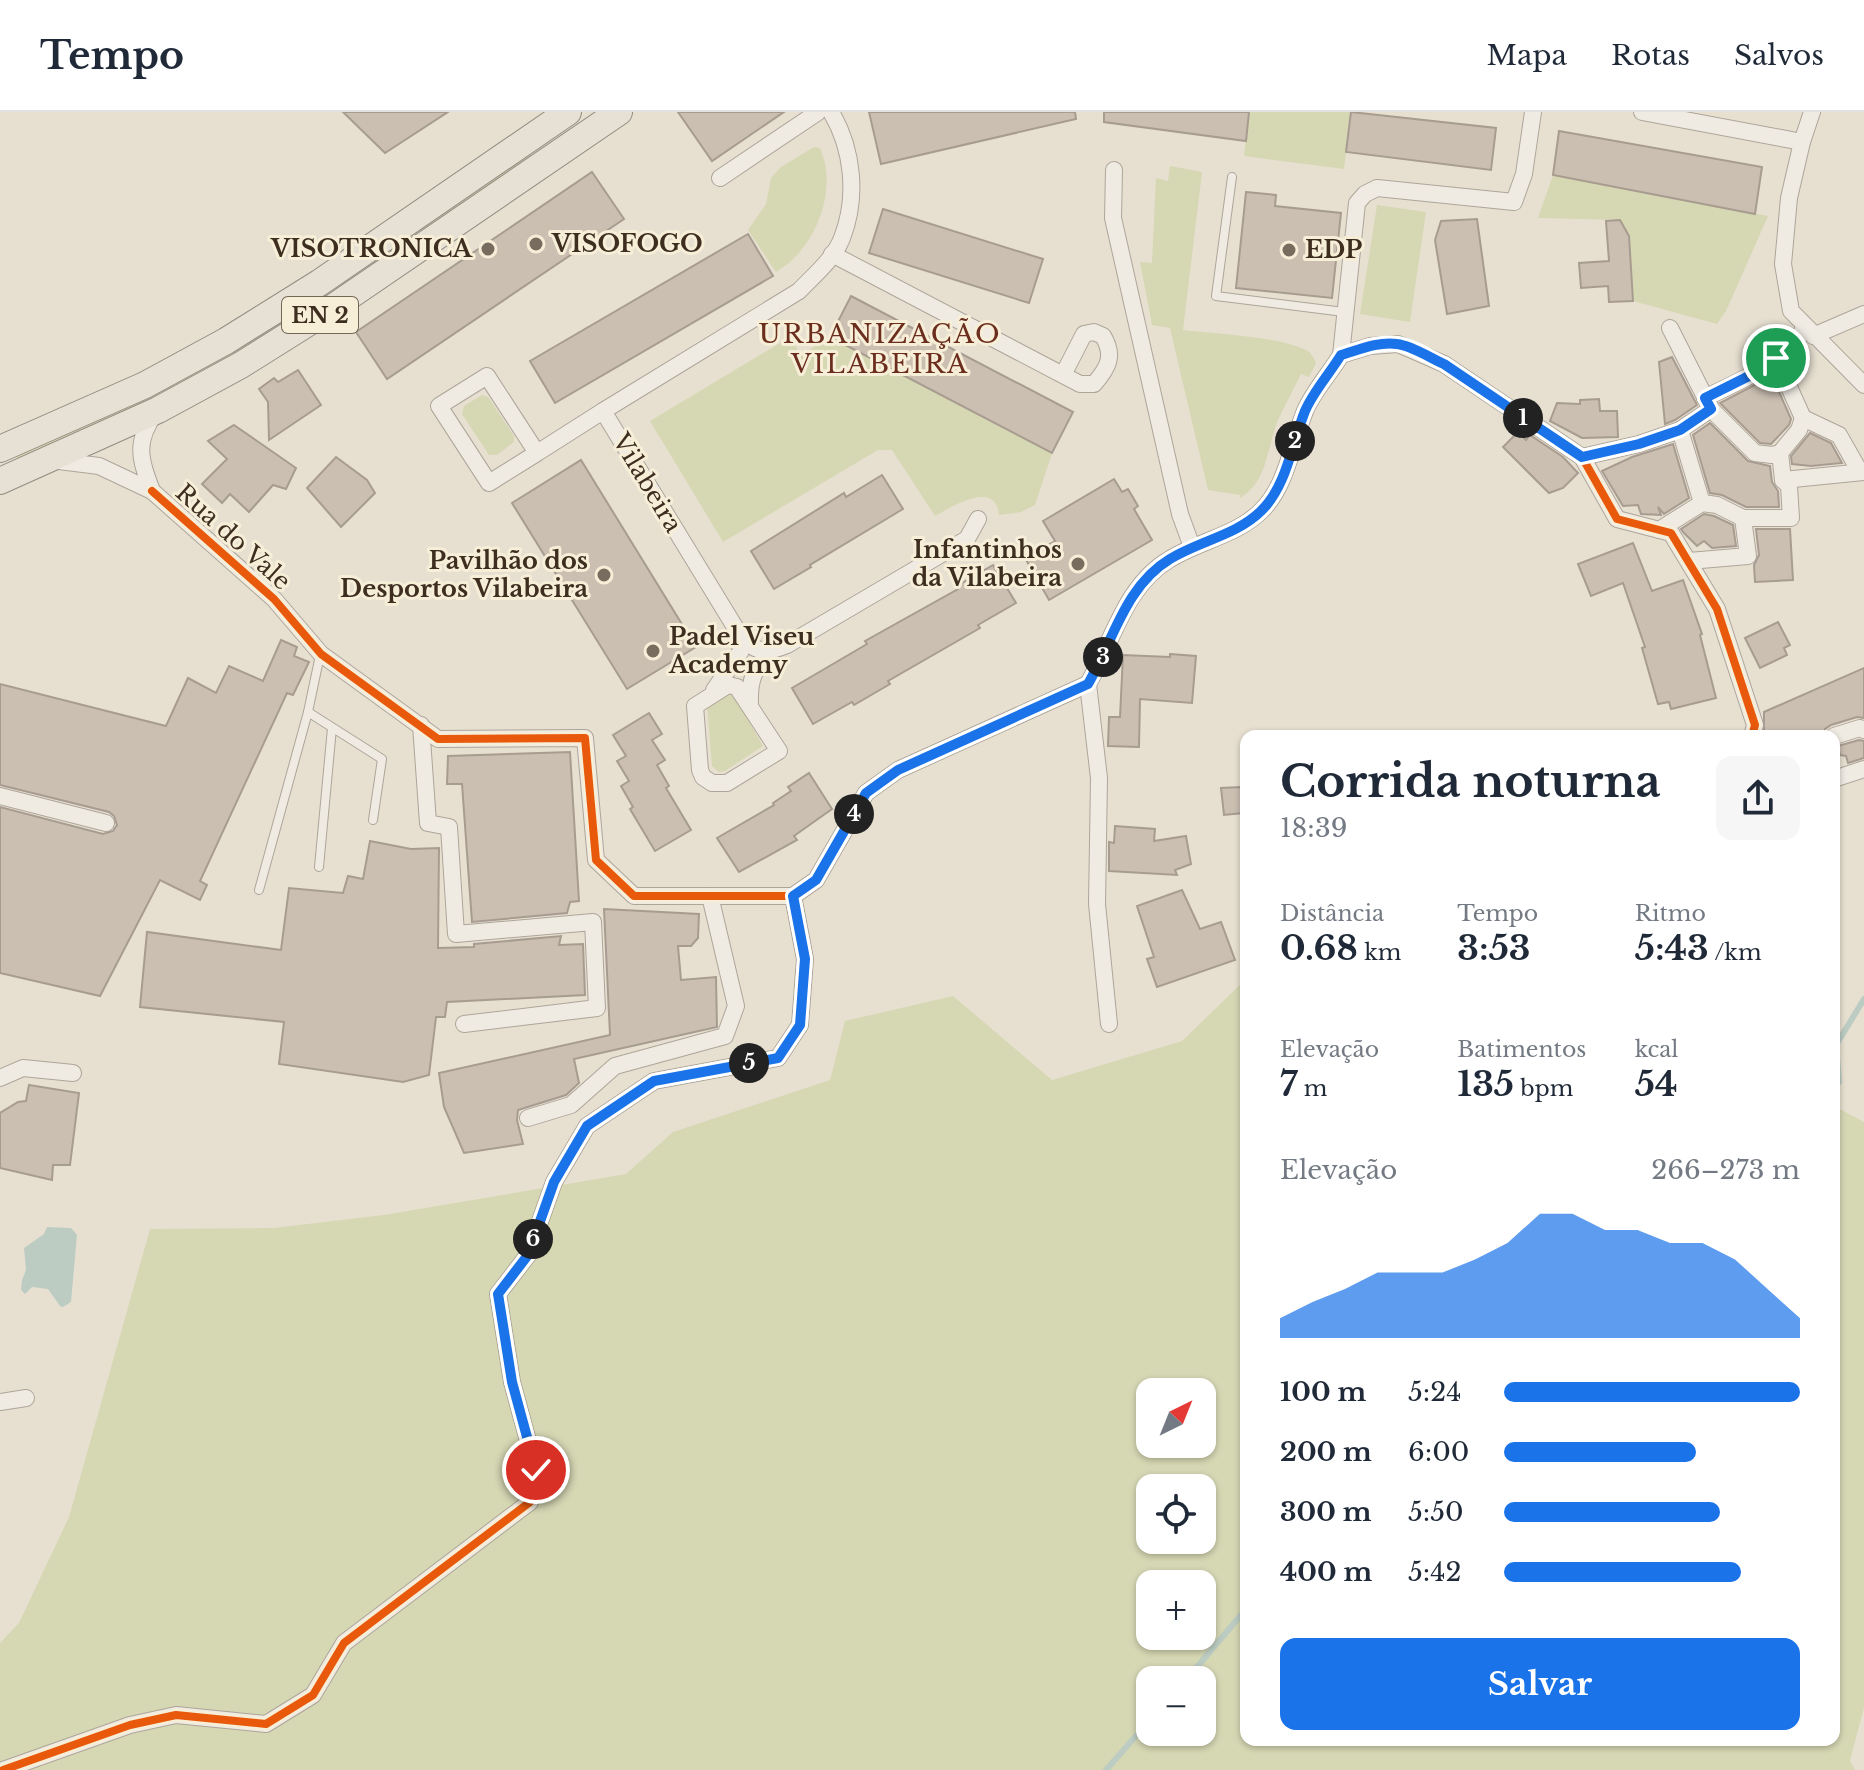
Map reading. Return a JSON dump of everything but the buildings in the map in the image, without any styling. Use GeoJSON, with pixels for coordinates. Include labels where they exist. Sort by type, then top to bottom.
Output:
{"type":"FeatureCollection","features":[{"type":"Feature","properties":{"kind":"main road","name":"EN 2"},"geometry":{"type":"LineString","coordinates":[[0,481],[158,410],[241,365],[335,306],[619,112]]}},
{"type":"Feature","properties":{"kind":"main road","name":"EN 2"},"geometry":{"type":"LineString","coordinates":[[0,449],[145,385],[226,341],[319,283],[561,115]]}},
{"type":"Feature","properties":{"kind":"street"},"geometry":{"type":"LineString","coordinates":[[720,178],[818,112]]}},
{"type":"Feature","properties":{"kind":"street","name":"Vilabeira"},"geometry":{"type":"LineString","coordinates":[[770,653],[757,651],[738,632],[603,411],[799,291],[832,254],[842,239],[851,198],[850,159],[841,128],[831,112]]}},
{"type":"Feature","properties":{"kind":"street"},"geometry":{"type":"LineString","coordinates":[[3,1770],[130,1725],[176,1715],[266,1724],[313,1695],[344,1643],[530,1502],[536,1470],[512,1382],[498,1294],[528,1255],[554,1182],[587,1126],[654,1081],[778,1058],[800,1025],[805,959],[793,896],[816,880],[866,793],[898,770],[1088,684],[1128,602],[1144,579],[1167,560],[1242,525],[1262,510],[1279,486],[1306,408],[1341,355],[1357,203],[1377,188],[1514,202],[1524,174],[1533,112]]}},
{"type":"Feature","properties":{"kind":"street"},"geometry":{"type":"LineString","coordinates":[[1642,112],[1802,142]]}},
{"type":"Feature","properties":{"kind":"street"},"geometry":{"type":"LineString","coordinates":[[1812,112],[1789,198],[1783,264],[1791,311],[1808,332],[1864,385]]}},
{"type":"Feature","properties":{"kind":"street"},"geometry":{"type":"LineString","coordinates":[[1114,170],[1113,218],[1180,514],[1192,547]]}},
{"type":"Feature","properties":{"kind":"street"},"geometry":{"type":"LineString","coordinates":[[832,254],[1063,375]]}},
{"type":"Feature","properties":{"kind":"street"},"geometry":{"type":"LineString","coordinates":[[1582,457],[1639,444],[1680,430],[1708,404],[1763,369],[1808,332],[1864,314]]}},
{"type":"Feature","properties":{"kind":"street"},"geometry":{"type":"LineString","coordinates":[[1670,328],[1708,404],[1755,453],[1780,453],[1799,430],[1803,418]]}},
{"type":"Feature","properties":{"kind":"street"},"geometry":{"type":"LineString","coordinates":[[1341,355],[1370,346],[1398,344],[1444,364],[1582,457],[1617,519],[1671,533],[1717,609],[1755,725],[1754,730]]}},
{"type":"Feature","properties":{"kind":"street"},"geometry":{"type":"LineString","coordinates":[[1776,358],[1803,418],[1839,435],[1862,472],[1783,480]]}},
{"type":"Feature","properties":{"kind":"street"},"geometry":{"type":"LineString","coordinates":[[537,453],[487,376],[439,406],[489,483],[537,453],[603,411]]}},
{"type":"Feature","properties":{"kind":"street"},"geometry":{"type":"LineString","coordinates":[[152,491],[139,458],[145,427],[158,410]]}},
{"type":"Feature","properties":{"kind":"street"},"geometry":{"type":"LineString","coordinates":[[1680,430],[1702,503]]}},
{"type":"Feature","properties":{"kind":"street"},"geometry":{"type":"LineString","coordinates":[[1659,530],[1702,503],[1717,505],[1743,518],[1791,518],[1789,486],[1783,480],[1780,453]]}},
{"type":"Feature","properties":{"kind":"street"},"geometry":{"type":"LineString","coordinates":[[45,459],[99,466],[152,491]]}},
{"type":"Feature","properties":{"kind":"street","name":"Rua do Vale"},"geometry":{"type":"LineString","coordinates":[[152,491],[274,599],[321,654],[438,739],[585,738],[596,860],[634,896],[793,896]]}},
{"type":"Feature","properties":{"kind":"street"},"geometry":{"type":"LineString","coordinates":[[1689,561],[1748,556],[1743,518]]}},
{"type":"Feature","properties":{"kind":"street"},"geometry":{"type":"LineString","coordinates":[[750,703],[751,677],[758,664],[770,653],[967,539],[978,519]]}},
{"type":"Feature","properties":{"kind":"street"},"geometry":{"type":"LineString","coordinates":[[707,699],[741,651],[738,632]]}},
{"type":"Feature","properties":{"kind":"street"},"geometry":{"type":"LineString","coordinates":[[1088,684],[1099,778],[1097,904],[1109,1024]]}},
{"type":"Feature","properties":{"kind":"street"},"geometry":{"type":"LineString","coordinates":[[728,685],[737,687],[750,703],[779,751],[727,783],[719,785],[703,777],[695,706],[728,685]]}},
{"type":"Feature","properties":{"kind":"street"},"geometry":{"type":"LineString","coordinates":[[421,725],[428,823],[449,827],[456,934],[593,922],[597,1008],[464,1024]]}},
{"type":"Feature","properties":{"kind":"street"},"geometry":{"type":"LineString","coordinates":[[1840,734],[1860,728],[1864,730]]}},
{"type":"Feature","properties":{"kind":"street"},"geometry":{"type":"LineString","coordinates":[[1840,777],[1864,769]]}},
{"type":"Feature","properties":{"kind":"street"},"geometry":{"type":"LineString","coordinates":[[0,796],[106,823]]}},
{"type":"Feature","properties":{"kind":"street"},"geometry":{"type":"LineString","coordinates":[[528,1118],[571,1105],[615,1066],[725,1036],[736,1006],[710,896]]}},
{"type":"Feature","properties":{"kind":"street"},"geometry":{"type":"LineString","coordinates":[[0,1078],[23,1068],[73,1073]]}},
{"type":"Feature","properties":{"kind":"street"},"geometry":{"type":"LineString","coordinates":[[0,1402],[26,1398]]}},
{"type":"Feature","properties":{"kind":"lane"},"geometry":{"type":"LineString","coordinates":[[1232,177],[1216,296],[1344,312]]}},
{"type":"Feature","properties":{"kind":"lane"},"geometry":{"type":"LineString","coordinates":[[259,890],[321,654]]}},
{"type":"Feature","properties":{"kind":"lane"},"geometry":{"type":"LineString","coordinates":[[308,712],[382,759],[373,820]]}},
{"type":"Feature","properties":{"kind":"lane"},"geometry":{"type":"LineString","coordinates":[[319,867],[332,728]]}},
{"type":"Feature","properties":{"kind":"green space"},"geometry":{"type":"Polygon","coordinates":[[[1249,112],[1351,112],[1344,169],[1244,156],[1249,112]]]}},
{"type":"Feature","properties":{"kind":"green space"},"geometry":{"type":"Polygon","coordinates":[[[814,147],[820,148],[827,182],[820,218],[802,249],[776,272],[748,230],[766,204],[771,178],[781,167],[814,147]]]}},
{"type":"Feature","properties":{"kind":"green space"},"geometry":{"type":"Polygon","coordinates":[[[529,151],[532,157],[246,349],[150,400],[17,459],[16,453],[529,151]]]}},
{"type":"Feature","properties":{"kind":"green space"},"geometry":{"type":"Polygon","coordinates":[[[1170,166],[1202,172],[1183,330],[1261,338],[1291,345],[1308,351],[1316,363],[1309,377],[1301,374],[1278,420],[1261,473],[1256,483],[1240,498],[1240,495],[1208,490],[1170,328],[1152,325],[1140,262],[1152,263],[1156,178],[1168,181],[1170,166]]]}},
{"type":"Feature","properties":{"kind":"green space"},"geometry":{"type":"Polygon","coordinates":[[[1553,175],[1768,216],[1726,311],[1717,324],[1633,301],[1629,236],[1620,220],[1538,218],[1553,175]]]}},
{"type":"Feature","properties":{"kind":"green space"},"geometry":{"type":"Polygon","coordinates":[[[1377,205],[1426,212],[1410,322],[1360,314],[1377,205]]]}},
{"type":"Feature","properties":{"kind":"green space"},"geometry":{"type":"Polygon","coordinates":[[[790,337],[801,355],[830,337],[1052,453],[1035,505],[1021,512],[999,515],[996,504],[990,498],[981,497],[961,502],[935,516],[892,450],[878,450],[723,542],[650,421],[790,337]]]}},
{"type":"Feature","properties":{"kind":"green space"},"geometry":{"type":"Polygon","coordinates":[[[482,395],[488,397],[514,436],[514,442],[497,455],[489,455],[462,414],[464,406],[482,395]]]}},
{"type":"Feature","properties":{"kind":"green space"},"geometry":{"type":"Polygon","coordinates":[[[732,692],[763,746],[719,772],[712,766],[707,704],[732,692]]]}},
{"type":"Feature","properties":{"kind":"green space"},"geometry":{"type":"Polygon","coordinates":[[[1240,985],[1240,1746],[1840,1746],[1840,1109],[1864,1122],[1864,1707],[1850,1761],[1855,1770],[0,1770],[0,1643],[19,1623],[69,1517],[150,1229],[274,1228],[384,1215],[626,1174],[673,1132],[830,1080],[845,1021],[953,996],[1052,1080],[1182,1041],[1240,985]]]}},
{"type":"Feature","properties":{"kind":"shaded area"},"geometry":{"type":"Polygon","coordinates":[[[47,1227],[71,1228],[77,1235],[71,1302],[63,1307],[48,1289],[32,1287],[25,1294],[21,1290],[26,1270],[24,1248],[44,1234],[47,1227]]]}},
{"type":"Feature","properties":{"kind":"waterway"},"geometry":{"type":"LineString","coordinates":[[1840,1038],[1864,999]]}},
{"type":"Feature","properties":{"kind":"waterway"},"geometry":{"type":"LineString","coordinates":[[1198,1666],[1240,1616]]}},
{"type":"Feature","properties":{"kind":"waterway"},"geometry":{"type":"LineString","coordinates":[[1106,1770],[1136,1736]]}},
{"type":"Feature","properties":{"kind":"cycle path"},"geometry":{"type":"LineString","coordinates":[[152,491],[274,599],[321,654],[438,739],[585,738],[596,860],[634,896],[793,896],[816,880],[866,793],[898,770],[1088,684],[1122,615],[1142,583],[1170,559],[1241,526],[1261,511],[1283,477],[1300,423],[1317,390],[1341,355],[1370,346],[1398,344],[1444,364],[1582,457],[1617,519],[1671,533],[1717,609],[1755,725],[1754,730]]}},
{"type":"Feature","properties":{"kind":"cycle path"},"geometry":{"type":"LineString","coordinates":[[3,1770],[130,1725],[176,1715],[266,1724],[313,1695],[344,1643],[530,1502],[536,1470],[512,1382],[498,1294],[528,1255],[554,1182],[587,1126],[654,1081],[778,1058],[800,1025],[805,959],[793,896]]}},
{"type":"Feature","properties":{"kind":"place","name":"VISOFOGO"},"geometry":{"type":"Point","coordinates":[536,244]}},
{"type":"Feature","properties":{"kind":"place","name":"VISOTRONICA"},"geometry":{"type":"Point","coordinates":[488,249]}},
{"type":"Feature","properties":{"kind":"place","name":"EDP"},"geometry":{"type":"Point","coordinates":[1289,250]}},
{"type":"Feature","properties":{"kind":"place","name":"Infantinhos da Vilabeira"},"geometry":{"type":"Point","coordinates":[1078,564]}},
{"type":"Feature","properties":{"kind":"place","name":"Pavilhão dos Desportos Vilabeira"},"geometry":{"type":"Point","coordinates":[604,575]}},
{"type":"Feature","properties":{"kind":"place","name":"Padel Viseu Academy"},"geometry":{"type":"Point","coordinates":[653,651]}},
{"type":"Feature","properties":{"kind":"district","name":"URBANIZAÇÃO VILABEIRA"},"geometry":{"type":"Point","coordinates":[880,349]}},
{"type":"Feature","properties":{"kind":"route"},"geometry":{"type":"LineString","coordinates":[[536,1470],[512,1382],[498,1294],[528,1255],[554,1182],[587,1126],[654,1081],[778,1058],[800,1025],[805,959],[793,896],[816,880],[866,793],[898,770],[1088,684],[1128,602],[1144,579],[1167,560],[1242,525],[1262,510],[1279,486],[1306,408],[1341,355],[1370,346],[1398,344],[1422,354],[1444,364],[1582,457],[1639,444],[1680,430],[1711,409],[1705,398],[1763,369],[1776,358]]}}]}
